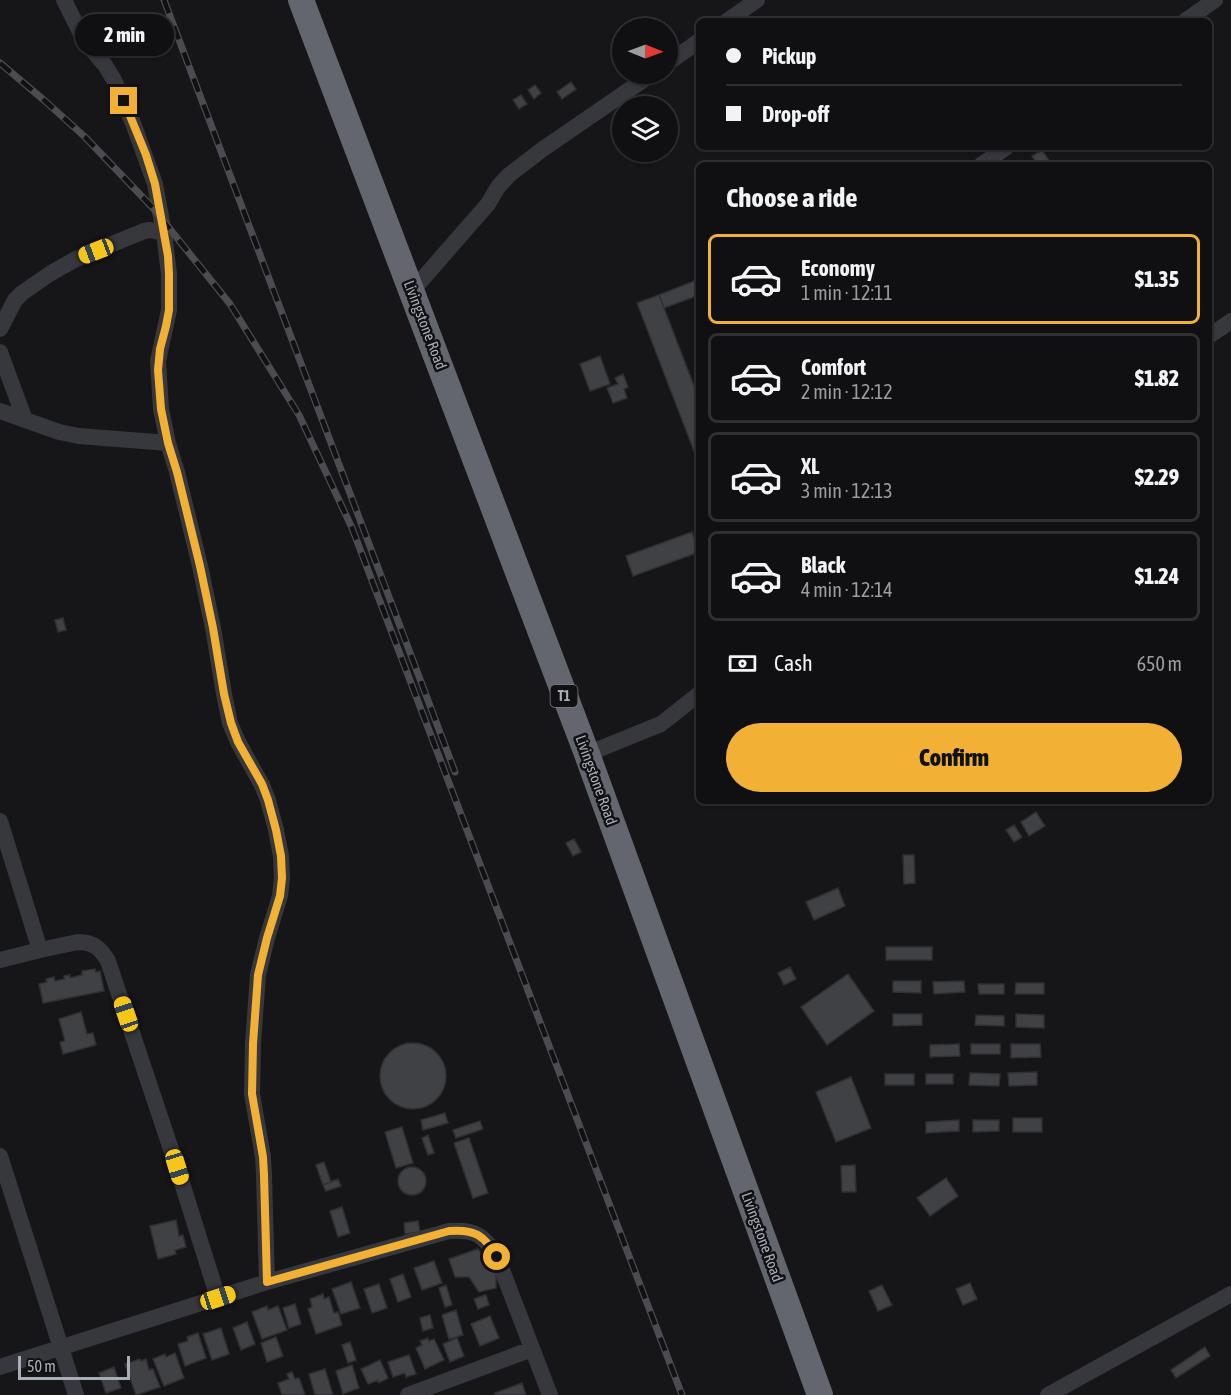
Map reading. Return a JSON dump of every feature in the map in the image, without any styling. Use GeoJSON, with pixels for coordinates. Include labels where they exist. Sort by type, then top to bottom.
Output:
{"type":"FeatureCollection","features":[{"type":"Feature","properties":{"kind":"highway","name":"Livingstone Road"},"geometry":{"type":"LineString","coordinates":[[301,0],[587,754],[820,1395]]}},
{"type":"Feature","properties":{"kind":"street"},"geometry":{"type":"LineString","coordinates":[[64,0],[84,40],[114,80],[134,123],[155,184],[164,233],[170,295],[158,370],[161,409],[200,566],[231,723],[238,742],[262,784],[281,856],[280,896],[258,975],[253,1044],[252,1094],[263,1157],[267,1282]]}},
{"type":"Feature","properties":{"kind":"street"},"geometry":{"type":"LineString","coordinates":[[731,18],[757,0]]}},
{"type":"Feature","properties":{"kind":"street"},"geometry":{"type":"LineString","coordinates":[[1189,18],[1215,0]]}},
{"type":"Feature","properties":{"kind":"street"},"geometry":{"type":"LineString","coordinates":[[678,56],[696,43]]}},
{"type":"Feature","properties":{"kind":"street"},"geometry":{"type":"LineString","coordinates":[[412,291],[488,204],[498,187],[509,175],[637,84]]}},
{"type":"Feature","properties":{"kind":"street"},"geometry":{"type":"LineString","coordinates":[[985,162],[1003,150]]}},
{"type":"Feature","properties":{"kind":"street"},"geometry":{"type":"LineString","coordinates":[[0,329],[15,300],[22,293],[64,265],[144,231],[164,233]]}},
{"type":"Feature","properties":{"kind":"street"},"geometry":{"type":"LineString","coordinates":[[1212,334],[1231,321]]}},
{"type":"Feature","properties":{"kind":"street"},"geometry":{"type":"LineString","coordinates":[[0,352],[25,420]]}},
{"type":"Feature","properties":{"kind":"street"},"geometry":{"type":"LineString","coordinates":[[0,411],[59,432],[79,436],[168,443]]}},
{"type":"Feature","properties":{"kind":"street"},"geometry":{"type":"LineString","coordinates":[[587,754],[661,724],[696,696]]}},
{"type":"Feature","properties":{"kind":"street"},"geometry":{"type":"LineString","coordinates":[[0,821],[40,950]]}},
{"type":"Feature","properties":{"kind":"street"},"geometry":{"type":"LineString","coordinates":[[0,960],[78,942],[97,946],[102,951],[108,962],[170,1144],[218,1298]]}},
{"type":"Feature","properties":{"kind":"street"},"geometry":{"type":"LineString","coordinates":[[0,1156],[76,1395]]}},
{"type":"Feature","properties":{"kind":"street"},"geometry":{"type":"LineString","coordinates":[[0,1367],[267,1282],[449,1231],[471,1231],[481,1236],[497,1257],[550,1395]]}},
{"type":"Feature","properties":{"kind":"street"},"geometry":{"type":"LineString","coordinates":[[1048,1395],[1231,1294]]}},
{"type":"Feature","properties":{"kind":"street"},"geometry":{"type":"LineString","coordinates":[[408,1395],[532,1349]]}},
{"type":"Feature","properties":{"kind":"building"},"geometry":{"type":"Polygon","coordinates":[[[571,82],[576,89],[562,99],[557,92],[571,82]]]}},
{"type":"Feature","properties":{"kind":"building"},"geometry":{"type":"Polygon","coordinates":[[[535,85],[541,93],[534,99],[528,90],[535,85]]]}},
{"type":"Feature","properties":{"kind":"building"},"geometry":{"type":"Polygon","coordinates":[[[521,95],[527,104],[519,109],[513,100],[521,95]]]}},
{"type":"Feature","properties":{"kind":"building"},"geometry":{"type":"Polygon","coordinates":[[[1042,150],[1050,162],[1036,162],[1032,156],[1042,150]]]}},
{"type":"Feature","properties":{"kind":"building"},"geometry":{"type":"Polygon","coordinates":[[[696,280],[696,296],[664,308],[659,295],[696,280]]]}},
{"type":"Feature","properties":{"kind":"building"},"geometry":{"type":"Polygon","coordinates":[[[659,295],[696,391],[696,456],[637,303],[659,295]]]}},
{"type":"Feature","properties":{"kind":"building"},"geometry":{"type":"Polygon","coordinates":[[[600,356],[610,384],[590,391],[580,364],[600,356]]]}},
{"type":"Feature","properties":{"kind":"building"},"geometry":{"type":"Polygon","coordinates":[[[623,374],[628,387],[624,389],[627,398],[613,403],[607,388],[618,384],[615,378],[623,374]]]}},
{"type":"Feature","properties":{"kind":"building"},"geometry":{"type":"Polygon","coordinates":[[[692,532],[696,543],[696,553],[633,576],[626,556],[692,532]]]}},
{"type":"Feature","properties":{"kind":"building"},"geometry":{"type":"Polygon","coordinates":[[[63,618],[66,630],[58,632],[55,620],[63,618]]]}},
{"type":"Feature","properties":{"kind":"building"},"geometry":{"type":"Polygon","coordinates":[[[1036,812],[1045,826],[1029,836],[1021,822],[1036,812]]]}},
{"type":"Feature","properties":{"kind":"building"},"geometry":{"type":"Polygon","coordinates":[[[1014,825],[1022,837],[1014,842],[1006,830],[1014,825]]]}},
{"type":"Feature","properties":{"kind":"building"},"geometry":{"type":"Polygon","coordinates":[[[574,839],[581,852],[573,856],[566,843],[574,839]]]}},
{"type":"Feature","properties":{"kind":"building"},"geometry":{"type":"Polygon","coordinates":[[[903,855],[914,855],[915,883],[904,884],[903,855]]]}},
{"type":"Feature","properties":{"kind":"building"},"geometry":{"type":"Polygon","coordinates":[[[838,888],[845,906],[814,920],[806,902],[838,888]]]}},
{"type":"Feature","properties":{"kind":"building"},"geometry":{"type":"Polygon","coordinates":[[[886,947],[932,947],[932,960],[886,960],[886,947]]]}},
{"type":"Feature","properties":{"kind":"building"},"geometry":{"type":"Polygon","coordinates":[[[790,967],[796,979],[784,985],[778,973],[790,967]]]}},
{"type":"Feature","properties":{"kind":"building"},"geometry":{"type":"Polygon","coordinates":[[[95,969],[96,972],[100,971],[104,991],[43,1003],[39,984],[47,982],[46,979],[54,977],[55,981],[70,975],[70,978],[82,975],[82,971],[95,969]]]}},
{"type":"Feature","properties":{"kind":"building"},"geometry":{"type":"Polygon","coordinates":[[[848,974],[874,1011],[827,1045],[801,1007],[848,974]]]}},
{"type":"Feature","properties":{"kind":"building"},"geometry":{"type":"Polygon","coordinates":[[[893,981],[921,981],[921,993],[893,992],[893,981]]]}},
{"type":"Feature","properties":{"kind":"building"},"geometry":{"type":"Polygon","coordinates":[[[964,981],[965,992],[934,994],[933,982],[964,981]]]}},
{"type":"Feature","properties":{"kind":"building"},"geometry":{"type":"Polygon","coordinates":[[[1016,983],[1044,983],[1044,994],[1015,994],[1016,983]]]}},
{"type":"Feature","properties":{"kind":"building"},"geometry":{"type":"Polygon","coordinates":[[[978,984],[1004,984],[1004,994],[979,994],[978,984]]]}},
{"type":"Feature","properties":{"kind":"building"},"geometry":{"type":"Polygon","coordinates":[[[81,1012],[87,1034],[93,1033],[96,1045],[63,1054],[60,1042],[65,1041],[59,1019],[81,1012]]]}},
{"type":"Feature","properties":{"kind":"building"},"geometry":{"type":"Polygon","coordinates":[[[893,1014],[922,1014],[922,1025],[893,1026],[893,1014]]]}},
{"type":"Feature","properties":{"kind":"building"},"geometry":{"type":"Polygon","coordinates":[[[1016,1014],[1044,1015],[1044,1028],[1016,1027],[1016,1014]]]}},
{"type":"Feature","properties":{"kind":"building"},"geometry":{"type":"Polygon","coordinates":[[[976,1015],[1004,1016],[1004,1026],[975,1025],[976,1015]]]}},
{"type":"Feature","properties":{"kind":"building"},"geometry":{"type":"Polygon","coordinates":[[[413,1043],[425,1046],[436,1053],[443,1064],[446,1076],[443,1088],[436,1099],[425,1106],[413,1109],[401,1106],[390,1099],[383,1088],[380,1076],[383,1064],[390,1053],[401,1046],[413,1043]]]}},
{"type":"Feature","properties":{"kind":"building"},"geometry":{"type":"Polygon","coordinates":[[[959,1044],[960,1056],[930,1057],[930,1045],[959,1044]]]}},
{"type":"Feature","properties":{"kind":"building"},"geometry":{"type":"Polygon","coordinates":[[[971,1044],[1000,1044],[1000,1054],[971,1054],[971,1044]]]}},
{"type":"Feature","properties":{"kind":"building"},"geometry":{"type":"Polygon","coordinates":[[[1011,1044],[1040,1044],[1041,1057],[1011,1058],[1011,1044]]]}},
{"type":"Feature","properties":{"kind":"building"},"geometry":{"type":"Polygon","coordinates":[[[1037,1072],[1037,1085],[1009,1086],[1008,1073],[1037,1072]]]}},
{"type":"Feature","properties":{"kind":"building"},"geometry":{"type":"Polygon","coordinates":[[[970,1073],[1000,1074],[999,1086],[969,1085],[970,1073]]]}},
{"type":"Feature","properties":{"kind":"building"},"geometry":{"type":"Polygon","coordinates":[[[885,1074],[914,1074],[914,1085],[885,1085],[885,1074]]]}},
{"type":"Feature","properties":{"kind":"building"},"geometry":{"type":"Polygon","coordinates":[[[926,1074],[953,1074],[953,1084],[926,1084],[926,1074]]]}},
{"type":"Feature","properties":{"kind":"building"},"geometry":{"type":"Polygon","coordinates":[[[851,1077],[871,1128],[836,1142],[816,1092],[851,1077]]]}},
{"type":"Feature","properties":{"kind":"building"},"geometry":{"type":"Polygon","coordinates":[[[445,1113],[448,1123],[423,1130],[421,1120],[445,1113]]]}},
{"type":"Feature","properties":{"kind":"building"},"geometry":{"type":"Polygon","coordinates":[[[1013,1118],[1042,1118],[1042,1132],[1013,1132],[1013,1118]]]}},
{"type":"Feature","properties":{"kind":"building"},"geometry":{"type":"Polygon","coordinates":[[[959,1120],[959,1131],[926,1133],[926,1122],[959,1120]]]}},
{"type":"Feature","properties":{"kind":"building"},"geometry":{"type":"Polygon","coordinates":[[[973,1120],[999,1120],[999,1131],[973,1132],[973,1120]]]}},
{"type":"Feature","properties":{"kind":"building"},"geometry":{"type":"Polygon","coordinates":[[[480,1121],[483,1129],[456,1138],[453,1130],[480,1121]]]}},
{"type":"Feature","properties":{"kind":"building"},"geometry":{"type":"Polygon","coordinates":[[[402,1127],[413,1163],[396,1168],[385,1132],[402,1127]]]}},
{"type":"Feature","properties":{"kind":"building"},"geometry":{"type":"Polygon","coordinates":[[[428,1135],[434,1153],[428,1155],[422,1138],[428,1135]]]}},
{"type":"Feature","properties":{"kind":"building"},"geometry":{"type":"Polygon","coordinates":[[[469,1138],[488,1193],[473,1198],[454,1143],[469,1138]]]}},
{"type":"Feature","properties":{"kind":"building"},"geometry":{"type":"Polygon","coordinates":[[[324,1162],[331,1182],[323,1185],[316,1165],[324,1162]]]}},
{"type":"Feature","properties":{"kind":"building"},"geometry":{"type":"Polygon","coordinates":[[[855,1165],[856,1192],[842,1192],[841,1166],[855,1165]]]}},
{"type":"Feature","properties":{"kind":"building"},"geometry":{"type":"Polygon","coordinates":[[[412,1167],[422,1171],[426,1181],[422,1191],[412,1195],[402,1191],[398,1181],[402,1171],[412,1167]]]}},
{"type":"Feature","properties":{"kind":"building"},"geometry":{"type":"Polygon","coordinates":[[[946,1178],[958,1196],[930,1216],[917,1198],[946,1178]]]}},
{"type":"Feature","properties":{"kind":"building"},"geometry":{"type":"Polygon","coordinates":[[[338,1179],[341,1186],[326,1191],[323,1185],[338,1179]]]}},
{"type":"Feature","properties":{"kind":"building"},"geometry":{"type":"Polygon","coordinates":[[[342,1207],[350,1233],[338,1237],[330,1211],[342,1207]]]}},
{"type":"Feature","properties":{"kind":"building"},"geometry":{"type":"Polygon","coordinates":[[[176,1220],[179,1236],[183,1235],[186,1247],[175,1250],[176,1254],[158,1259],[150,1226],[176,1220]]]}},
{"type":"Feature","properties":{"kind":"building"},"geometry":{"type":"Polygon","coordinates":[[[418,1221],[420,1232],[405,1234],[404,1223],[418,1221]]]}},
{"type":"Feature","properties":{"kind":"building"},"geometry":{"type":"Polygon","coordinates":[[[478,1249],[496,1273],[496,1288],[479,1292],[469,1277],[455,1277],[449,1259],[478,1249]]]}},
{"type":"Feature","properties":{"kind":"building"},"geometry":{"type":"Polygon","coordinates":[[[434,1261],[442,1283],[422,1290],[414,1268],[434,1261]]]}},
{"type":"Feature","properties":{"kind":"building"},"geometry":{"type":"Polygon","coordinates":[[[403,1274],[411,1297],[398,1302],[390,1279],[403,1274]]]}},
{"type":"Feature","properties":{"kind":"building"},"geometry":{"type":"Polygon","coordinates":[[[351,1282],[360,1308],[341,1314],[332,1289],[351,1282]]]}},
{"type":"Feature","properties":{"kind":"building"},"geometry":{"type":"Polygon","coordinates":[[[970,1283],[977,1299],[963,1305],[956,1289],[970,1283]]]}},
{"type":"Feature","properties":{"kind":"building"},"geometry":{"type":"Polygon","coordinates":[[[379,1284],[387,1308],[372,1313],[364,1289],[379,1284]]]}},
{"type":"Feature","properties":{"kind":"building"},"geometry":{"type":"Polygon","coordinates":[[[446,1285],[452,1305],[445,1307],[439,1288],[446,1285]]]}},
{"type":"Feature","properties":{"kind":"building"},"geometry":{"type":"Polygon","coordinates":[[[882,1285],[892,1305],[878,1311],[869,1291],[882,1285]]]}},
{"type":"Feature","properties":{"kind":"building"},"geometry":{"type":"Polygon","coordinates":[[[323,1294],[324,1299],[329,1297],[334,1313],[338,1312],[342,1325],[316,1334],[308,1309],[312,1307],[310,1299],[323,1294]]]}},
{"type":"Feature","properties":{"kind":"building"},"geometry":{"type":"Polygon","coordinates":[[[486,1295],[489,1305],[478,1309],[474,1299],[486,1295]]]}},
{"type":"Feature","properties":{"kind":"building"},"geometry":{"type":"Polygon","coordinates":[[[295,1304],[301,1324],[289,1328],[283,1308],[295,1304]]]}},
{"type":"Feature","properties":{"kind":"building"},"geometry":{"type":"Polygon","coordinates":[[[267,1306],[268,1310],[278,1306],[287,1330],[262,1339],[252,1312],[267,1306]]]}},
{"type":"Feature","properties":{"kind":"building"},"geometry":{"type":"Polygon","coordinates":[[[456,1310],[463,1335],[449,1339],[442,1315],[456,1310]]]}},
{"type":"Feature","properties":{"kind":"building"},"geometry":{"type":"Polygon","coordinates":[[[430,1315],[433,1328],[423,1331],[420,1318],[430,1315]]]}},
{"type":"Feature","properties":{"kind":"building"},"geometry":{"type":"Polygon","coordinates":[[[490,1316],[499,1338],[480,1346],[471,1324],[490,1316]]]}},
{"type":"Feature","properties":{"kind":"building"},"geometry":{"type":"Polygon","coordinates":[[[247,1322],[255,1344],[241,1350],[233,1328],[247,1322]]]}},
{"type":"Feature","properties":{"kind":"building"},"geometry":{"type":"Polygon","coordinates":[[[221,1328],[229,1354],[212,1360],[203,1334],[221,1328]]]}},
{"type":"Feature","properties":{"kind":"building"},"geometry":{"type":"Polygon","coordinates":[[[198,1333],[206,1358],[185,1366],[178,1344],[188,1341],[187,1337],[198,1333]]]}},
{"type":"Feature","properties":{"kind":"building"},"geometry":{"type":"Polygon","coordinates":[[[276,1337],[283,1356],[267,1362],[261,1343],[276,1337]]]}},
{"type":"Feature","properties":{"kind":"building"},"geometry":{"type":"Polygon","coordinates":[[[428,1338],[429,1341],[434,1339],[444,1360],[425,1369],[416,1348],[422,1345],[420,1341],[428,1338]]]}},
{"type":"Feature","properties":{"kind":"building"},"geometry":{"type":"Polygon","coordinates":[[[457,1338],[464,1356],[450,1362],[443,1344],[457,1338]]]}},
{"type":"Feature","properties":{"kind":"building"},"geometry":{"type":"Polygon","coordinates":[[[350,1342],[356,1360],[348,1363],[342,1345],[350,1342]]]}},
{"type":"Feature","properties":{"kind":"building"},"geometry":{"type":"Polygon","coordinates":[[[1205,1347],[1210,1356],[1176,1378],[1171,1370],[1205,1347]]]}},
{"type":"Feature","properties":{"kind":"building"},"geometry":{"type":"Polygon","coordinates":[[[175,1353],[184,1378],[164,1386],[153,1359],[175,1353]]]}},
{"type":"Feature","properties":{"kind":"building"},"geometry":{"type":"Polygon","coordinates":[[[409,1355],[416,1374],[406,1377],[405,1373],[393,1377],[388,1362],[409,1355]]]}},
{"type":"Feature","properties":{"kind":"building"},"geometry":{"type":"Polygon","coordinates":[[[140,1359],[141,1361],[146,1359],[149,1370],[153,1369],[160,1387],[136,1395],[125,1364],[140,1359]]]}},
{"type":"Feature","properties":{"kind":"building"},"geometry":{"type":"Polygon","coordinates":[[[380,1360],[388,1378],[379,1383],[378,1380],[368,1384],[361,1369],[380,1360]]]}},
{"type":"Feature","properties":{"kind":"building"},"geometry":{"type":"Polygon","coordinates":[[[352,1365],[359,1388],[343,1394],[336,1371],[352,1365]]]}},
{"type":"Feature","properties":{"kind":"building"},"geometry":{"type":"Polygon","coordinates":[[[114,1367],[121,1388],[106,1393],[99,1373],[114,1367]]]}},
{"type":"Feature","properties":{"kind":"building"},"geometry":{"type":"Polygon","coordinates":[[[325,1369],[333,1395],[315,1395],[309,1374],[325,1369]]]}},
{"type":"Feature","properties":{"kind":"building"},"geometry":{"type":"Polygon","coordinates":[[[292,1372],[295,1379],[299,1378],[305,1395],[282,1395],[278,1383],[289,1379],[287,1374],[292,1372]]]}},
{"type":"Feature","properties":{"kind":"building"},"geometry":{"type":"Polygon","coordinates":[[[522,1383],[526,1395],[495,1395],[495,1393],[522,1383]]]}},
{"type":"Feature","properties":{"kind":"railway"},"geometry":{"type":"LineString","coordinates":[[164,0],[455,772]]}},
{"type":"Feature","properties":{"kind":"railway"},"geometry":{"type":"LineString","coordinates":[[0,63],[85,137],[153,208],[230,304],[299,415],[352,528],[682,1395]]}},
{"type":"Feature","properties":{"kind":"route"},"geometry":{"type":"LineString","coordinates":[[124,101],[155,184],[168,256],[169,310],[160,349],[158,370],[161,409],[168,443],[200,566],[231,723],[238,742],[262,784],[281,856],[280,896],[258,975],[252,1074],[252,1094],[263,1157],[267,1282],[449,1231],[471,1231],[481,1236],[497,1257]]}}]}
